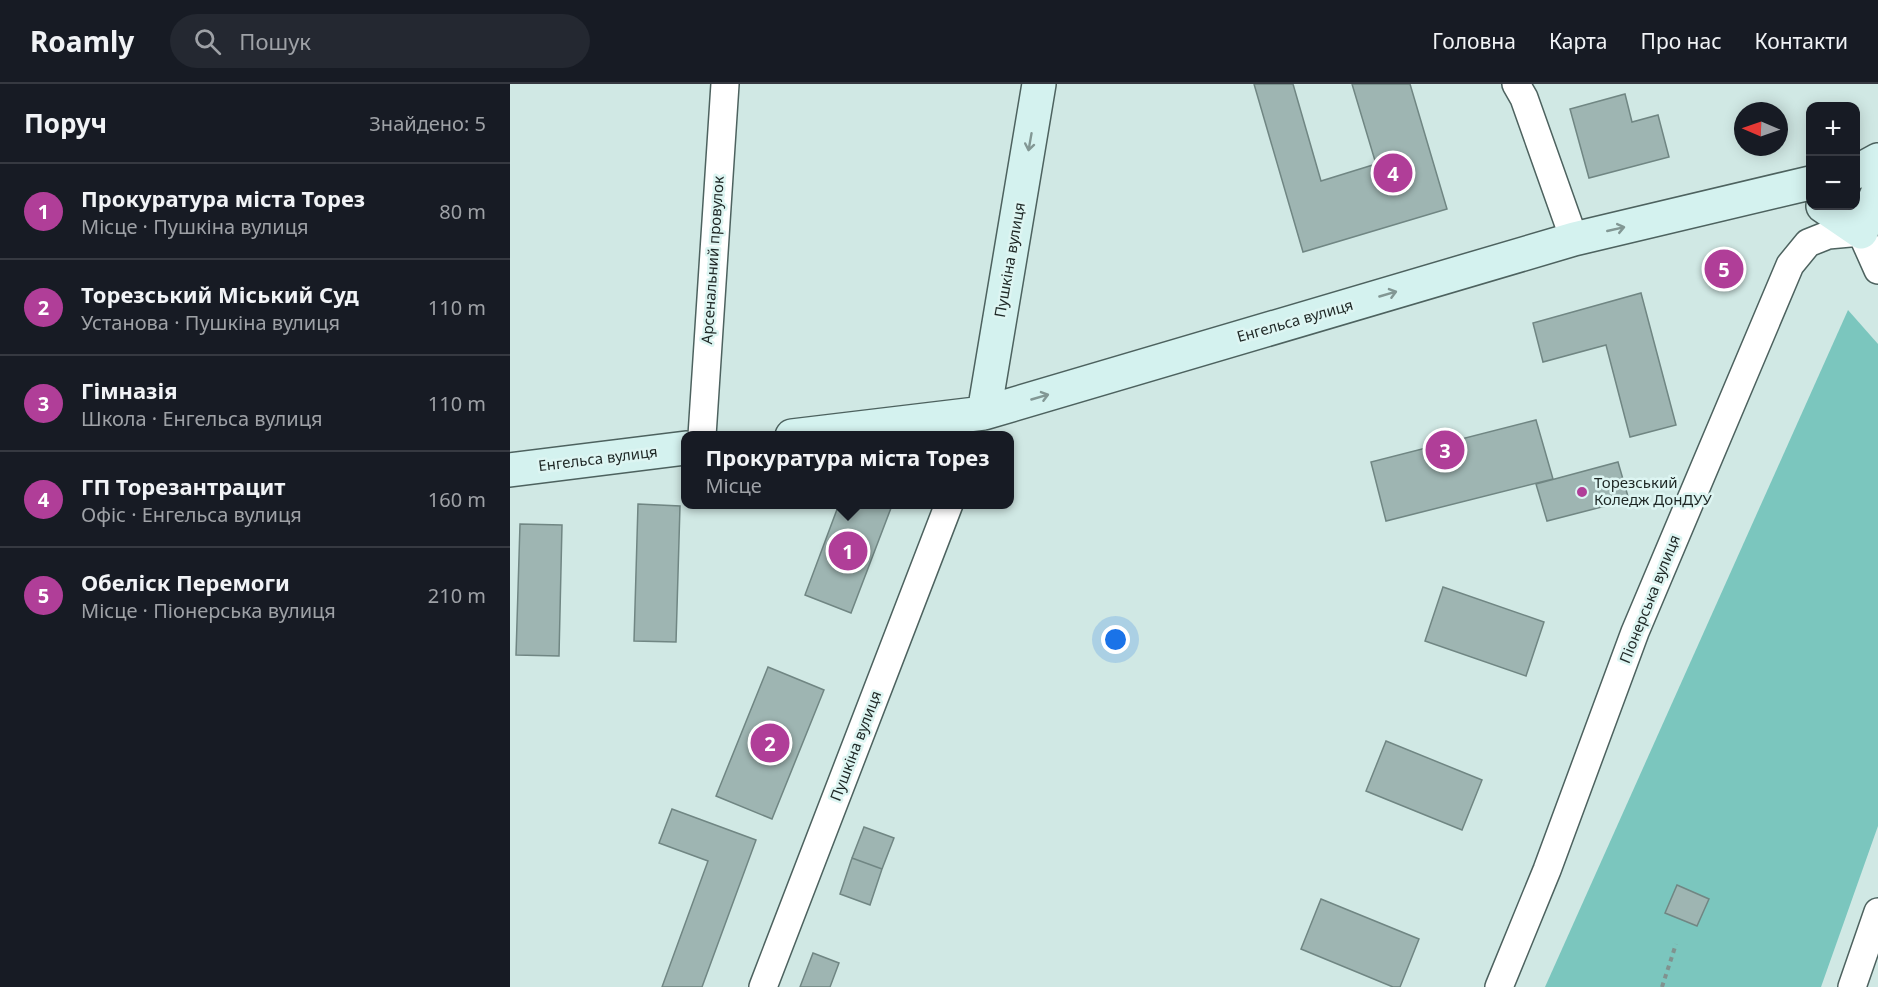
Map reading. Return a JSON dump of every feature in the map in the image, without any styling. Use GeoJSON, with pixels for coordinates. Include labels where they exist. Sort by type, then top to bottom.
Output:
{"type":"FeatureCollection","features":[{"type":"Feature","properties":{"kind":"street","name":"Арсенальний провулок"},"geometry":{"type":"LineString","coordinates":[[702,431],[725,84]]}},
{"type":"Feature","properties":{"kind":"street","name":"Пушкіна вулиця"},"geometry":{"type":"LineString","coordinates":[[980,424],[1039,84]]}},
{"type":"Feature","properties":{"kind":"street"},"geometry":{"type":"LineString","coordinates":[[1516,84],[1524,98],[1574,239]]}},
{"type":"Feature","properties":{"kind":"street"},"geometry":{"type":"LineString","coordinates":[[1860,170],[1878,160]]}},
{"type":"Feature","properties":{"kind":"street","name":"Енгельса вулиця"},"geometry":{"type":"LineString","coordinates":[[860,431],[980,424],[1574,239],[1806,189]]}},
{"type":"Feature","properties":{"kind":"street"},"geometry":{"type":"LineString","coordinates":[[1861,232],[1878,192]]}},
{"type":"Feature","properties":{"kind":"street"},"geometry":{"type":"LineString","coordinates":[[1829,210],[1861,232],[1878,270]]}},
{"type":"Feature","properties":{"kind":"street","name":"Піонерська вулиця"},"geometry":{"type":"LineString","coordinates":[[1499,987],[1547,870],[1635,632],[1790,265],[1808,243],[1828,235],[1861,232]]}},
{"type":"Feature","properties":{"kind":"street","name":"Енгельса вулиця"},"geometry":{"type":"LineString","coordinates":[[510,470],[681,449]]}},
{"type":"Feature","properties":{"kind":"street","name":"Пушкіна вулиця"},"geometry":{"type":"LineString","coordinates":[[763,987],[947,509]]}},
{"type":"Feature","properties":{"kind":"street"},"geometry":{"type":"LineString","coordinates":[[1851,987],[1878,912]]}},
{"type":"Feature","properties":{"kind":"path"},"geometry":{"type":"LineString","coordinates":[[1662,987],[1676,944]]}},
{"type":"Feature","properties":{"kind":"shaded area"},"geometry":{"type":"Polygon","coordinates":[[[1848,310],[1878,344],[1878,826],[1821,987],[1545,987],[1848,310]]]}},
{"type":"Feature","properties":{"kind":"building"},"geometry":{"type":"Polygon","coordinates":[[[1254,84],[1293,84],[1321,181],[1376,164],[1352,84],[1410,84],[1447,209],[1303,252],[1254,84]]]}},
{"type":"Feature","properties":{"kind":"building"},"geometry":{"type":"Polygon","coordinates":[[[1625,94],[1632,122],[1658,115],[1669,157],[1589,178],[1570,109],[1625,94]]]}},
{"type":"Feature","properties":{"kind":"building"},"geometry":{"type":"Polygon","coordinates":[[[1641,293],[1676,425],[1630,437],[1606,345],[1543,362],[1533,323],[1641,293]]]}},
{"type":"Feature","properties":{"kind":"building"},"geometry":{"type":"Polygon","coordinates":[[[1536,420],[1553,479],[1386,521],[1371,462],[1536,420]]]}},
{"type":"Feature","properties":{"kind":"building","name":"Торезський Коледж ДонДУУ"},"geometry":{"type":"Polygon","coordinates":[[[1618,462],[1629,500],[1547,521],[1536,484],[1618,462]]]}},
{"type":"Feature","properties":{"kind":"building"},"geometry":{"type":"Polygon","coordinates":[[[638,504],[680,506],[676,642],[634,641],[638,504]]]}},
{"type":"Feature","properties":{"kind":"building"},"geometry":{"type":"Polygon","coordinates":[[[837,509],[891,509],[851,613],[805,595],[837,509]]]}},
{"type":"Feature","properties":{"kind":"building"},"geometry":{"type":"Polygon","coordinates":[[[520,524],[562,525],[559,656],[516,655],[520,524]]]}},
{"type":"Feature","properties":{"kind":"building"},"geometry":{"type":"Polygon","coordinates":[[[1443,587],[1544,622],[1526,676],[1425,641],[1443,587]]]}},
{"type":"Feature","properties":{"kind":"building"},"geometry":{"type":"Polygon","coordinates":[[[768,667],[824,690],[772,819],[716,796],[768,667]]]}},
{"type":"Feature","properties":{"kind":"building"},"geometry":{"type":"Polygon","coordinates":[[[1386,741],[1482,780],[1462,830],[1366,791],[1386,741]]]}},
{"type":"Feature","properties":{"kind":"building"},"geometry":{"type":"Polygon","coordinates":[[[672,809],[756,840],[702,987],[662,987],[708,861],[659,843],[672,809]]]}},
{"type":"Feature","properties":{"kind":"building"},"geometry":{"type":"Polygon","coordinates":[[[864,827],[894,838],[882,869],[852,858],[864,827]]]}},
{"type":"Feature","properties":{"kind":"building"},"geometry":{"type":"Polygon","coordinates":[[[852,858],[882,869],[870,905],[840,894],[852,858]]]}},
{"type":"Feature","properties":{"kind":"building"},"geometry":{"type":"Polygon","coordinates":[[[1677,885],[1709,899],[1697,926],[1665,913],[1677,885]]]}},
{"type":"Feature","properties":{"kind":"building"},"geometry":{"type":"Polygon","coordinates":[[[1321,899],[1419,939],[1400,987],[1393,987],[1301,949],[1321,899]]]}},
{"type":"Feature","properties":{"kind":"building"},"geometry":{"type":"Polygon","coordinates":[[[813,953],[839,963],[830,987],[800,987],[813,953]]]}},
{"type":"Feature","properties":{"kind":"place","name":"ГП Торезантрацит"},"geometry":{"type":"Point","coordinates":[1393,173]}},
{"type":"Feature","properties":{"kind":"place","name":"Обеліск Перемоги"},"geometry":{"type":"Point","coordinates":[1724,269]}},
{"type":"Feature","properties":{"kind":"place","name":"Гімназія"},"geometry":{"type":"Point","coordinates":[1445,450]}},
{"type":"Feature","properties":{"kind":"place","name":"Торезський Коледж ДонДУУ"},"geometry":{"type":"Point","coordinates":[1582,492]}},
{"type":"Feature","properties":{"kind":"place","name":"Прокуратура міста Торез"},"geometry":{"type":"Point","coordinates":[848,551]}},
{"type":"Feature","properties":{"kind":"place","name":"Торезський Міський Суд"},"geometry":{"type":"Point","coordinates":[770,743]}}]}
